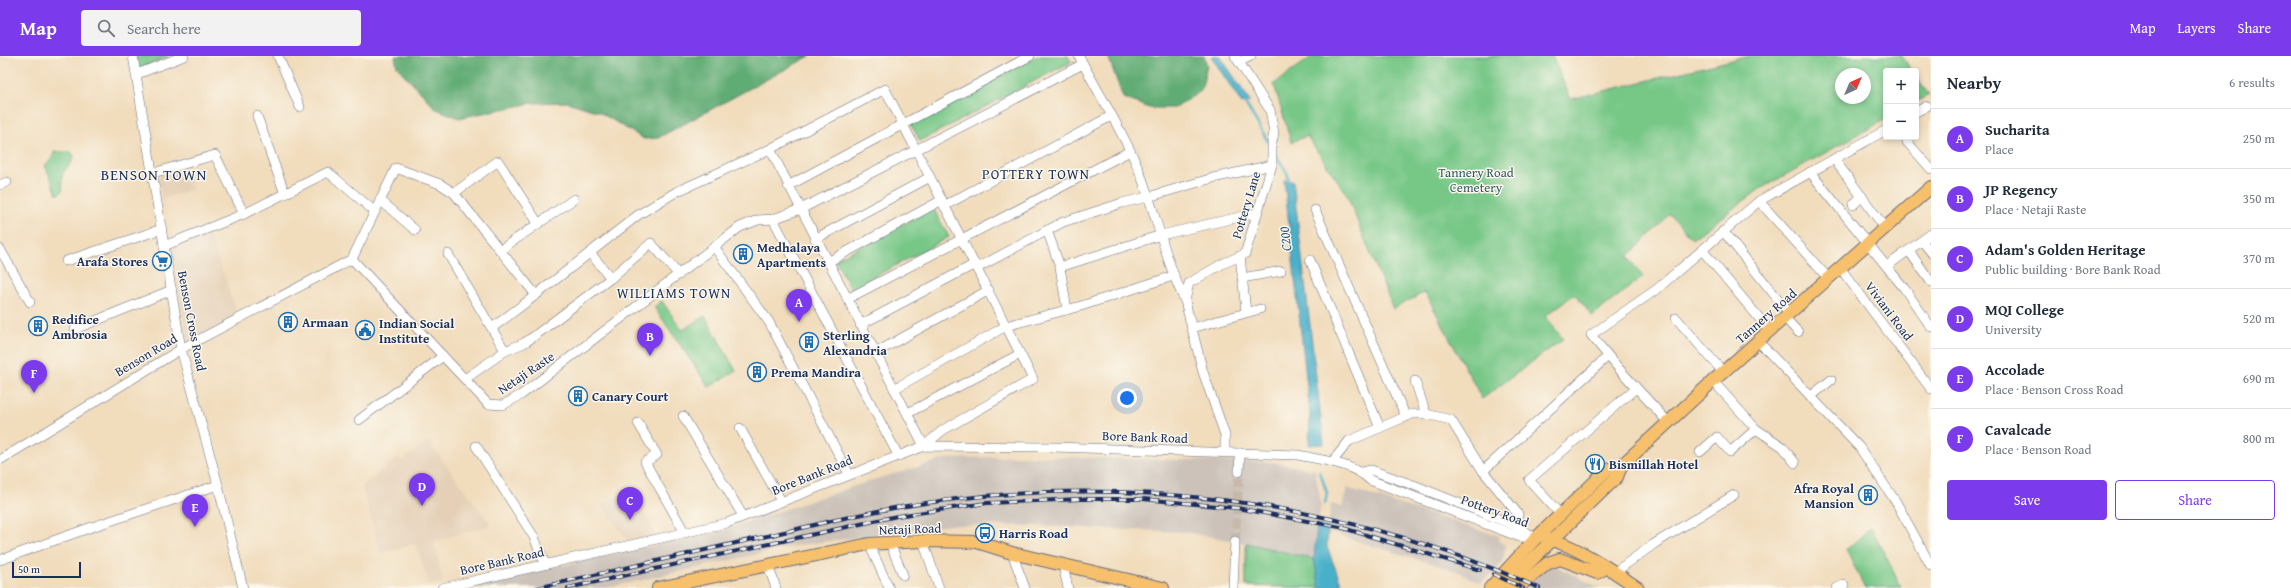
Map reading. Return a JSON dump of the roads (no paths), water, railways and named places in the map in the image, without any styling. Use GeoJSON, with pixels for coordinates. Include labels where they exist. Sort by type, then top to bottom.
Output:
{"type":"FeatureCollection","features":[{"type":"Feature","properties":{"kind":"main road","name":"Tannery Road"},"geometry":{"type":"LineString","coordinates":[[1503,588],[1616,477],[1621,466],[1722,372],[1788,316],[1931,187]]}},
{"type":"Feature","properties":{"kind":"main road","name":"Tannery Road"},"geometry":{"type":"LineString","coordinates":[[1490,588],[1536,538],[1608,469],[1621,466]]}},
{"type":"Feature","properties":{"kind":"main road"},"geometry":{"type":"LineString","coordinates":[[1536,538],[1552,540],[1611,570],[1638,588]]}},
{"type":"Feature","properties":{"kind":"main road","name":"Netaji Road"},"geometry":{"type":"LineString","coordinates":[[658,588],[869,544],[923,541],[977,542],[1012,553],[1163,588]]}},
{"type":"Feature","properties":{"kind":"main road"},"geometry":{"type":"LineString","coordinates":[[1517,588],[1556,559],[1566,560],[1597,573],[1611,570]]}},
{"type":"Feature","properties":{"kind":"street","name":"Benson Cross Road"},"geometry":{"type":"LineString","coordinates":[[133,56],[181,348],[218,485],[243,588]]}},
{"type":"Feature","properties":{"kind":"street"},"geometry":{"type":"LineString","coordinates":[[137,74],[184,56]]}},
{"type":"Feature","properties":{"kind":"street"},"geometry":{"type":"LineString","coordinates":[[278,56],[300,107]]}},
{"type":"Feature","properties":{"kind":"street"},"geometry":{"type":"LineString","coordinates":[[788,186],[1030,56]]}},
{"type":"Feature","properties":{"kind":"street"},"geometry":{"type":"LineString","coordinates":[[1237,59],[1251,56]]}},
{"type":"Feature","properties":{"kind":"street","name":"Pottery Lane"},"geometry":{"type":"LineString","coordinates":[[1185,301],[1189,283],[1245,254],[1272,165],[1273,138],[1270,110],[1237,59]]}},
{"type":"Feature","properties":{"kind":"street"},"geometry":{"type":"LineString","coordinates":[[1081,60],[1130,151],[1148,197],[1161,235],[1172,276],[1185,301],[1203,372],[1225,435],[1225,452]]}},
{"type":"Feature","properties":{"kind":"street","name":"Netaji Raste"},"geometry":{"type":"LineString","coordinates":[[352,259],[488,404],[503,405],[522,395],[570,360],[740,227],[758,220],[773,219],[801,210],[916,150],[1081,60]]}},
{"type":"Feature","properties":{"kind":"street"},"geometry":{"type":"LineString","coordinates":[[492,328],[638,215],[676,192],[770,149],[885,89],[1034,379],[942,430],[924,446],[908,413],[815,239],[770,149]]}},
{"type":"Feature","properties":{"kind":"street"},"geometry":{"type":"LineString","coordinates":[[1919,110],[1927,106]]}},
{"type":"Feature","properties":{"kind":"street"},"geometry":{"type":"LineString","coordinates":[[257,116],[285,194]]}},
{"type":"Feature","properties":{"kind":"street"},"geometry":{"type":"LineString","coordinates":[[828,262],[1111,116]]}},
{"type":"Feature","properties":{"kind":"street"},"geometry":{"type":"LineString","coordinates":[[1668,422],[1608,356],[1591,334],[1657,289],[1703,251],[1759,201],[1883,132]]}},
{"type":"Feature","properties":{"kind":"street"},"geometry":{"type":"LineString","coordinates":[[1907,142],[1931,169]]}},
{"type":"Feature","properties":{"kind":"street"},"geometry":{"type":"LineString","coordinates":[[847,299],[1130,151]]}},
{"type":"Feature","properties":{"kind":"street"},"geometry":{"type":"LineString","coordinates":[[153,173],[215,155],[244,214]]}},
{"type":"Feature","properties":{"kind":"street"},"geometry":{"type":"LineString","coordinates":[[1834,159],[1885,228]]}},
{"type":"Feature","properties":{"kind":"street"},"geometry":{"type":"LineString","coordinates":[[454,193],[498,161],[538,223]]}},
{"type":"Feature","properties":{"kind":"street"},"geometry":{"type":"LineString","coordinates":[[860,325],[1063,222],[1122,202],[1148,197],[1213,178],[1272,165]]}},
{"type":"Feature","properties":{"kind":"street"},"geometry":{"type":"LineString","coordinates":[[352,259],[396,168],[440,184],[454,193],[536,295]]}},
{"type":"Feature","properties":{"kind":"street"},"geometry":{"type":"LineString","coordinates":[[164,246],[244,214],[328,172],[374,211]]}},
{"type":"Feature","properties":{"kind":"street"},"geometry":{"type":"LineString","coordinates":[[1810,172],[1887,266],[1930,326]]}},
{"type":"Feature","properties":{"kind":"street"},"geometry":{"type":"LineString","coordinates":[[815,239],[930,176]]}},
{"type":"Feature","properties":{"kind":"street"},"geometry":{"type":"LineString","coordinates":[[1853,205],[1862,196]]}},
{"type":"Feature","properties":{"kind":"street"},"geometry":{"type":"LineString","coordinates":[[500,250],[574,199]]}},
{"type":"Feature","properties":{"kind":"street"},"geometry":{"type":"LineString","coordinates":[[380,200],[415,230]]}},
{"type":"Feature","properties":{"kind":"street"},"geometry":{"type":"LineString","coordinates":[[1759,201],[1829,279]]}},
{"type":"Feature","properties":{"kind":"street"},"geometry":{"type":"LineString","coordinates":[[1315,210],[1406,417]]}},
{"type":"Feature","properties":{"kind":"street"},"geometry":{"type":"LineString","coordinates":[[1060,267],[1161,235],[1257,212]]}},
{"type":"Feature","properties":{"kind":"street"},"geometry":{"type":"LineString","coordinates":[[773,219],[898,455]]}},
{"type":"Feature","properties":{"kind":"street"},"geometry":{"type":"LineString","coordinates":[[66,261],[162,229]]}},
{"type":"Feature","properties":{"kind":"street"},"geometry":{"type":"LineString","coordinates":[[1047,230],[1060,267],[1067,310]]}},
{"type":"Feature","properties":{"kind":"street"},"geometry":{"type":"LineString","coordinates":[[1724,231],[1788,316],[1798,332]]}},
{"type":"Feature","properties":{"kind":"street"},"geometry":{"type":"LineString","coordinates":[[1887,266],[1931,234]]}},
{"type":"Feature","properties":{"kind":"street"},"geometry":{"type":"LineString","coordinates":[[1922,241],[1931,252]]}},
{"type":"Feature","properties":{"kind":"street"},"geometry":{"type":"LineString","coordinates":[[465,379],[505,351],[524,343],[611,278],[651,243],[679,275]]}},
{"type":"Feature","properties":{"kind":"street"},"geometry":{"type":"LineString","coordinates":[[715,248],[769,322],[849,474]]}},
{"type":"Feature","properties":{"kind":"street"},"geometry":{"type":"LineString","coordinates":[[0,249],[30,302]]}},
{"type":"Feature","properties":{"kind":"street"},"geometry":{"type":"LineString","coordinates":[[1703,251],[1770,331]]}},
{"type":"Feature","properties":{"kind":"street"},"geometry":{"type":"LineString","coordinates":[[1909,251],[1931,282]]}},
{"type":"Feature","properties":{"kind":"street"},"geometry":{"type":"LineString","coordinates":[[590,253],[611,278]]}},
{"type":"Feature","properties":{"kind":"street"},"geometry":{"type":"LineString","coordinates":[[448,254],[505,351]]}},
{"type":"Feature","properties":{"kind":"street"},"geometry":{"type":"LineString","coordinates":[[1240,256],[1246,312]]}},
{"type":"Feature","properties":{"kind":"street","name":"Benson Road"},"geometry":{"type":"LineString","coordinates":[[1,455],[181,348],[352,259]]}},
{"type":"Feature","properties":{"kind":"street"},"geometry":{"type":"LineString","coordinates":[[1310,260],[1380,428]]}},
{"type":"Feature","properties":{"kind":"street","name":"Viviani Road"},"geometry":{"type":"LineString","coordinates":[[1841,269],[1931,388]]}},
{"type":"Feature","properties":{"kind":"street"},"geometry":{"type":"LineString","coordinates":[[1242,278],[1281,272]]}},
{"type":"Feature","properties":{"kind":"street"},"geometry":{"type":"LineString","coordinates":[[894,389],[1006,326],[1067,310],[1172,276]]}},
{"type":"Feature","properties":{"kind":"street"},"geometry":{"type":"LineString","coordinates":[[75,329],[172,290]]}},
{"type":"Feature","properties":{"kind":"street"},"geometry":{"type":"LineString","coordinates":[[875,353],[989,290]]}},
{"type":"Feature","properties":{"kind":"street"},"geometry":{"type":"LineString","coordinates":[[1192,328],[1260,309]]}},
{"type":"Feature","properties":{"kind":"street"},"geometry":{"type":"LineString","coordinates":[[1676,318],[1722,372]]}},
{"type":"Feature","properties":{"kind":"street"},"geometry":{"type":"LineString","coordinates":[[1758,341],[1859,447],[1896,502],[1931,566]]}},
{"type":"Feature","properties":{"kind":"street"},"geometry":{"type":"LineString","coordinates":[[908,413],[1020,354]]}},
{"type":"Feature","properties":{"kind":"street"},"geometry":{"type":"LineString","coordinates":[[359,420],[443,356]]}},
{"type":"Feature","properties":{"kind":"street"},"geometry":{"type":"LineString","coordinates":[[1483,471],[1608,356]]}},
{"type":"Feature","properties":{"kind":"street"},"geometry":{"type":"LineString","coordinates":[[1810,397],[1831,380]]}},
{"type":"Feature","properties":{"kind":"street"},"geometry":{"type":"LineString","coordinates":[[1415,381],[1426,414]]}},
{"type":"Feature","properties":{"kind":"street"},"geometry":{"type":"LineString","coordinates":[[1713,381],[1756,429],[1783,447],[1796,463]]}},
{"type":"Feature","properties":{"kind":"street"},"geometry":{"type":"LineString","coordinates":[[1560,514],[1530,480],[1636,388]]}},
{"type":"Feature","properties":{"kind":"street"},"geometry":{"type":"LineString","coordinates":[[1324,460],[1349,441],[1412,414],[1426,414],[1450,420],[1483,471],[1518,514],[1516,526]]}},
{"type":"Feature","properties":{"kind":"street"},"geometry":{"type":"LineString","coordinates":[[683,416],[743,516]]}},
{"type":"Feature","properties":{"kind":"street"},"geometry":{"type":"LineString","coordinates":[[638,423],[657,455],[645,462],[685,533]]}},
{"type":"Feature","properties":{"kind":"street"},"geometry":{"type":"LineString","coordinates":[[740,428],[781,501]]}},
{"type":"Feature","properties":{"kind":"street"},"geometry":{"type":"LineString","coordinates":[[1700,452],[1717,437],[1730,452],[1756,429]]}},
{"type":"Feature","properties":{"kind":"street"},"geometry":{"type":"LineString","coordinates":[[476,446],[534,537],[545,564]]}},
{"type":"Feature","properties":{"kind":"street","name":"Bore Bank Road"},"geometry":{"type":"LineString","coordinates":[[442,588],[727,523],[849,474],[924,446],[1198,451]]}},
{"type":"Feature","properties":{"kind":"street","name":"Pottery Road"},"geometry":{"type":"LineString","coordinates":[[1198,451],[1298,455],[1324,460],[1362,472],[1370,480],[1520,537],[1536,538]]}},
{"type":"Feature","properties":{"kind":"street"},"geometry":{"type":"LineString","coordinates":[[1239,472],[1240,453]]}},
{"type":"Feature","properties":{"kind":"street","name":"Pottery Road"},"geometry":{"type":"LineString","coordinates":[[1362,472],[1371,470],[1516,526],[1536,538]]}},
{"type":"Feature","properties":{"kind":"street"},"geometry":{"type":"LineString","coordinates":[[0,560],[89,528],[218,485]]}},
{"type":"Feature","properties":{"kind":"street"},"geometry":{"type":"LineString","coordinates":[[1611,570],[1734,495]]}},
{"type":"Feature","properties":{"kind":"street"},"geometry":{"type":"LineString","coordinates":[[923,541],[939,588]]}},
{"type":"Feature","properties":{"kind":"street"},"geometry":{"type":"LineString","coordinates":[[1233,588],[1235,541]]}},
{"type":"Feature","properties":{"kind":"street"},"geometry":{"type":"LineString","coordinates":[[890,542],[903,575]]}},
{"type":"Feature","properties":{"kind":"street"},"geometry":{"type":"LineString","coordinates":[[869,544],[889,588]]}},
{"type":"Feature","properties":{"kind":"street"},"geometry":{"type":"LineString","coordinates":[[1012,553],[1025,588]]}},
{"type":"Feature","properties":{"kind":"street"},"geometry":{"type":"LineString","coordinates":[[768,564],[776,588]]}},
{"type":"Feature","properties":{"kind":"street"},"geometry":{"type":"LineString","coordinates":[[1063,565],[1068,588]]}},
{"type":"Feature","properties":{"kind":"water"},"geometry":{"type":"Polygon","coordinates":[[[1211,56],[1220,56],[1250,101],[1242,104],[1211,56]]]}},
{"type":"Feature","properties":{"kind":"water"},"geometry":{"type":"Polygon","coordinates":[[[1284,180],[1293,181],[1324,444],[1309,445],[1310,413],[1284,180]]]}},
{"type":"Feature","properties":{"kind":"water"},"geometry":{"type":"Polygon","coordinates":[[[1317,525],[1328,527],[1327,547],[1343,588],[1320,588],[1314,559],[1317,525]]]}},
{"type":"Feature","properties":{"kind":"waterway","name":"C200"},"geometry":{"type":"LineString","coordinates":[[1244,101],[1269,143]]}},
{"type":"Feature","properties":{"kind":"waterway","name":"C200"},"geometry":{"type":"LineString","coordinates":[[1275,153],[1288,175],[1289,182]]}},
{"type":"Feature","properties":{"kind":"waterway","name":"C200"},"geometry":{"type":"LineString","coordinates":[[1320,472],[1327,493],[1325,504]]}},
{"type":"Feature","properties":{"kind":"tunnel"},"geometry":{"type":"LineString","coordinates":[[1235,541],[1239,472]]}},
{"type":"Feature","properties":{"kind":"railway"},"geometry":{"type":"LineString","coordinates":[[537,588],[843,518],[894,508],[976,497],[1058,492],[1141,493],[1222,500],[1304,513],[1384,532],[1462,557],[1539,588]]}},
{"type":"Feature","properties":{"kind":"railway"},"geometry":{"type":"LineString","coordinates":[[568,588],[897,516],[987,503],[1082,499],[1143,499],[1237,508],[1340,527],[1480,570]]}},
{"type":"Feature","properties":{"kind":"railway"},"geometry":{"type":"LineString","coordinates":[[1493,574],[1523,588]]}},
{"type":"Feature","properties":{"kind":"place","name":"Medhalaya Apartments"},"geometry":{"type":"Point","coordinates":[743,254]}},
{"type":"Feature","properties":{"kind":"place","name":"Arafa Stores"},"geometry":{"type":"Point","coordinates":[162,261]}},
{"type":"Feature","properties":{"kind":"place","name":"Armaan"},"geometry":{"type":"Point","coordinates":[288,322]}},
{"type":"Feature","properties":{"kind":"place","name":"Sucharita"},"geometry":{"type":"Point","coordinates":[799,322]}},
{"type":"Feature","properties":{"kind":"place","name":"Redifice Ambrosia"},"geometry":{"type":"Point","coordinates":[38,326]}},
{"type":"Feature","properties":{"kind":"place","name":"Indian Social Institute"},"geometry":{"type":"Point","coordinates":[365,330]}},
{"type":"Feature","properties":{"kind":"place","name":"Sterling Alexandria"},"geometry":{"type":"Point","coordinates":[809,342]}},
{"type":"Feature","properties":{"kind":"place","name":"JP Regency"},"geometry":{"type":"Point","coordinates":[650,356]}},
{"type":"Feature","properties":{"kind":"place","name":"Prema Mandira"},"geometry":{"type":"Point","coordinates":[757,372]}},
{"type":"Feature","properties":{"kind":"place","name":"Cavalcade"},"geometry":{"type":"Point","coordinates":[34,393]}},
{"type":"Feature","properties":{"kind":"place","name":"Canary Court"},"geometry":{"type":"Point","coordinates":[578,396]}},
{"type":"Feature","properties":{"kind":"place","name":"Bismillah Hotel"},"geometry":{"type":"Point","coordinates":[1595,464]}},
{"type":"Feature","properties":{"kind":"place","name":"Afra Royal Mansion"},"geometry":{"type":"Point","coordinates":[1868,495]}},
{"type":"Feature","properties":{"kind":"place","name":"MQI College"},"geometry":{"type":"Point","coordinates":[422,506]}},
{"type":"Feature","properties":{"kind":"place","name":"Adam's Golden Heritage"},"geometry":{"type":"Point","coordinates":[630,520]}},
{"type":"Feature","properties":{"kind":"place","name":"Accolade"},"geometry":{"type":"Point","coordinates":[195,527]}},
{"type":"Feature","properties":{"kind":"place","name":"Harris Road"},"geometry":{"type":"Point","coordinates":[985,533]}},
{"type":"Feature","properties":{"kind":"district","name":"BENSON TOWN"},"geometry":{"type":"Point","coordinates":[154,174]}},
{"type":"Feature","properties":{"kind":"district","name":"POTTERY TOWN"},"geometry":{"type":"Point","coordinates":[1036,174]}},
{"type":"Feature","properties":{"kind":"district","name":"WILLIAMS TOWN"},"geometry":{"type":"Point","coordinates":[674,293]}},
{"type":"Feature","properties":{"kind":"park label","name":"Tannery Road Cemetery"},"geometry":{"type":"Point","coordinates":[1476,180]}}]}
